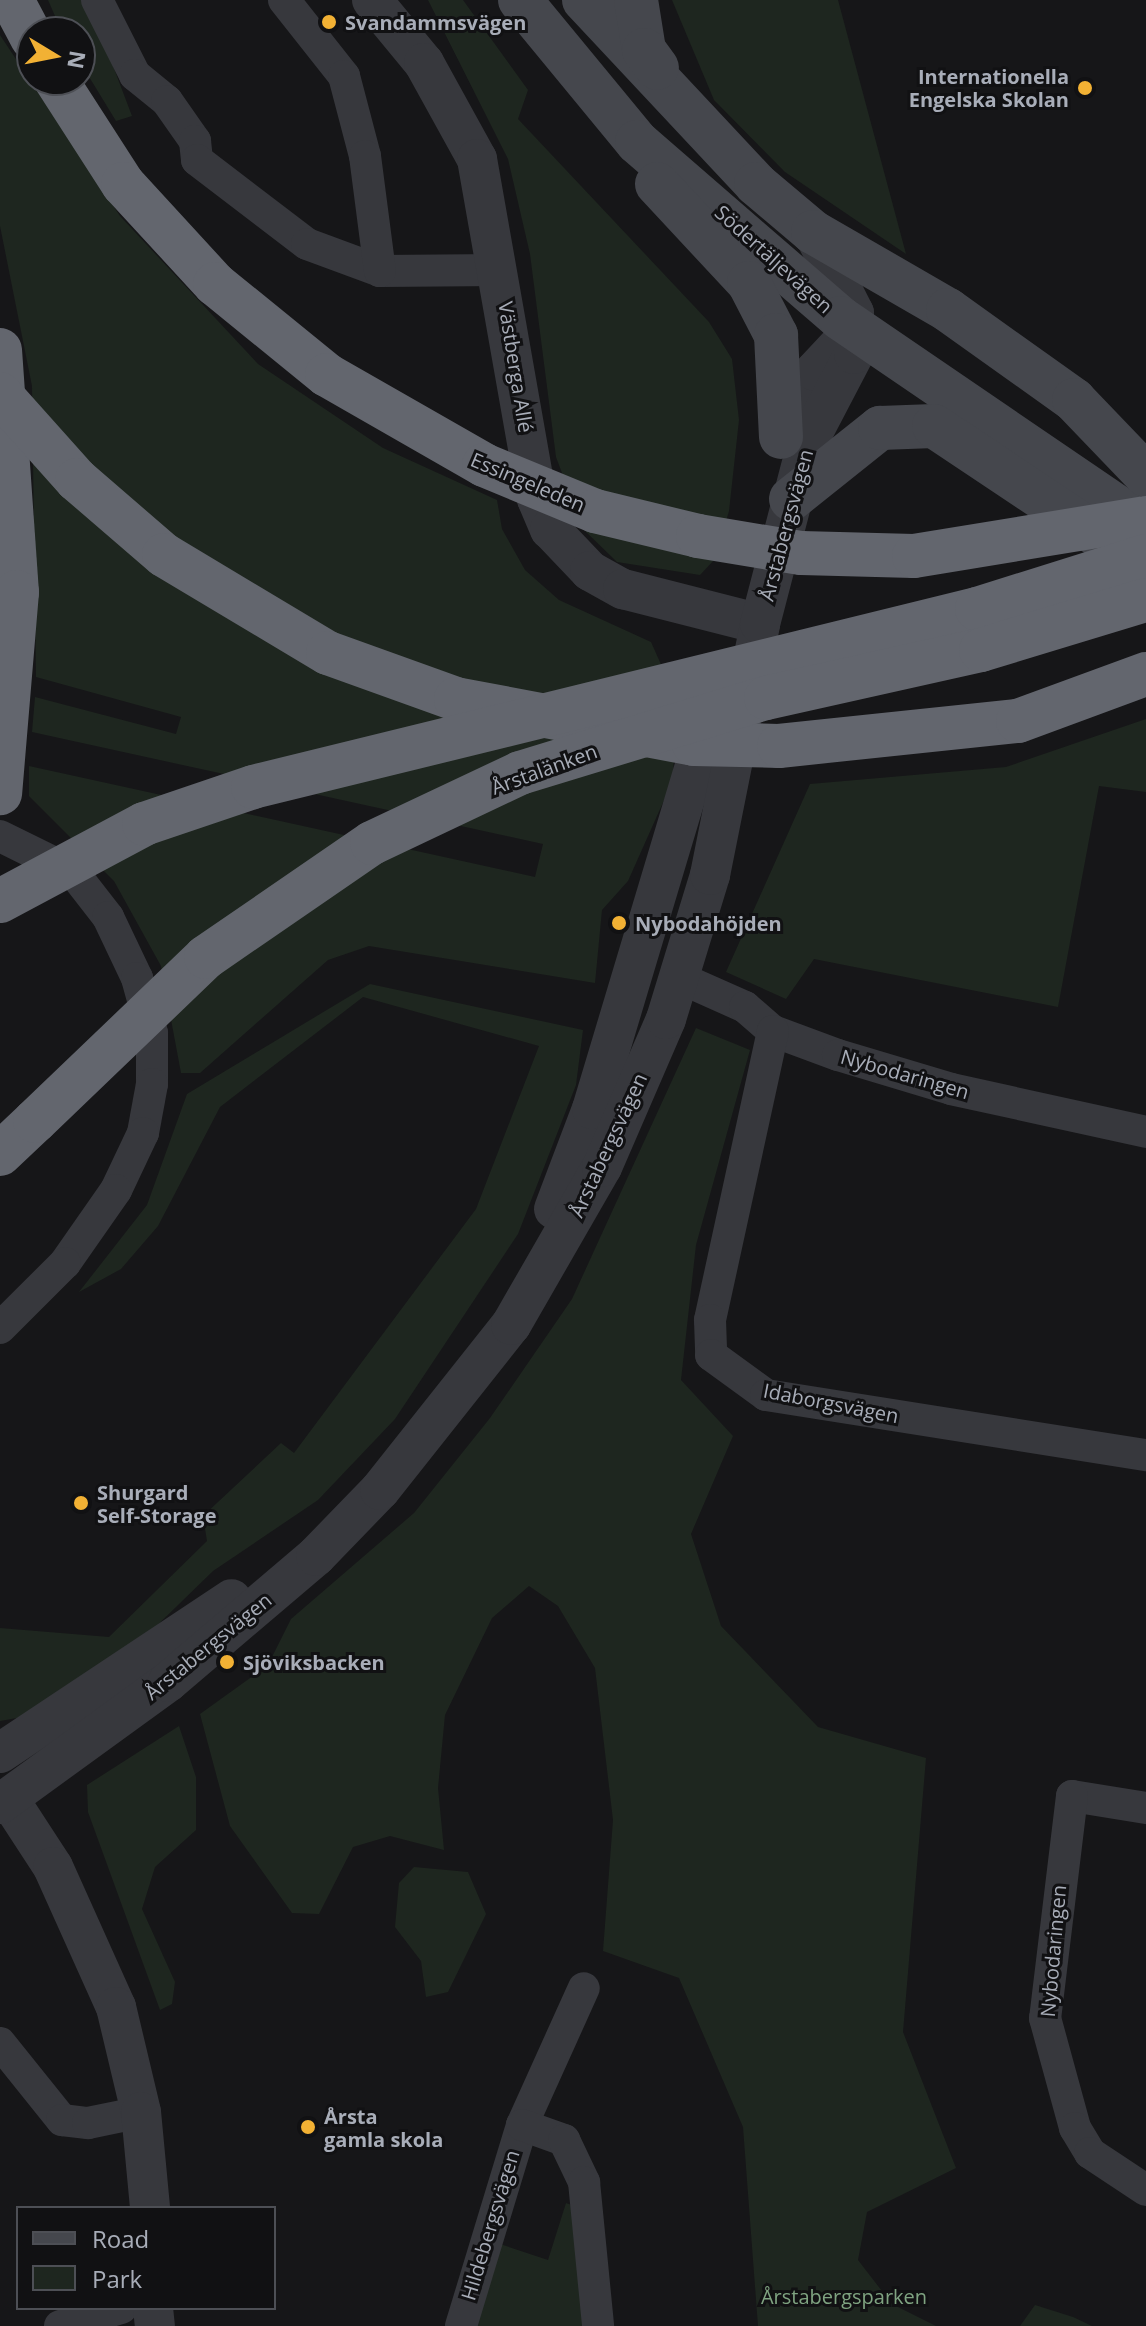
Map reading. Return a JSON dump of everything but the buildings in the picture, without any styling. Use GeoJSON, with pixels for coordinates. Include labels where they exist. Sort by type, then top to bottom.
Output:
{"type":"FeatureCollection","features":[{"type":"Feature","properties":{"kind":"highway","name":"Essingeleden"},"geometry":{"type":"LineString","coordinates":[[66,96],[123,184],[194,262],[327,375],[484,465],[595,511],[698,536],[801,553],[914,556],[1146,518]]}},
{"type":"Feature","properties":{"kind":"highway"},"geometry":{"type":"LineString","coordinates":[[0,350],[17,592],[0,793]]}},
{"type":"Feature","properties":{"kind":"highway"},"geometry":{"type":"LineString","coordinates":[[0,394],[77,480],[164,555],[328,653],[456,699],[694,744],[779,746],[1018,721],[1146,674]]}},
{"type":"Feature","properties":{"kind":"highway"},"geometry":{"type":"LineString","coordinates":[[0,901],[144,824],[253,787],[977,609],[1146,556]]}},
{"type":"Feature","properties":{"kind":"highway","name":"Årstalänken"},"geometry":{"type":"LineString","coordinates":[[0,1154],[206,957],[372,843],[520,773],[766,698],[981,650],[1146,600]]}},
{"type":"Feature","properties":{"kind":"main road","name":"Södertäljevägen"},"geometry":{"type":"LineString","coordinates":[[520,0],[637,142],[856,327],[1146,527]]}},
{"type":"Feature","properties":{"kind":"main road"},"geometry":{"type":"LineString","coordinates":[[584,0],[705,134],[813,232],[948,310],[1074,400],[1142,472]]}},
{"type":"Feature","properties":{"kind":"main road"},"geometry":{"type":"LineString","coordinates":[[636,0],[644,50],[705,134]]}},
{"type":"Feature","properties":{"kind":"main road"},"geometry":{"type":"LineString","coordinates":[[637,142],[664,198],[749,283],[776,335],[781,437]]}},
{"type":"Feature","properties":{"kind":"main road"},"geometry":{"type":"LineString","coordinates":[[856,327],[888,317],[1069,439],[1142,472]]}},
{"type":"Feature","properties":{"kind":"main road"},"geometry":{"type":"LineString","coordinates":[[791,499],[880,428],[934,426],[1146,568]]}},
{"type":"Feature","properties":{"kind":"street"},"geometry":{"type":"LineString","coordinates":[[97,0],[135,75],[167,101],[195,141],[197,160],[307,244],[380,271],[500,270]]}},
{"type":"Feature","properties":{"kind":"street"},"geometry":{"type":"LineString","coordinates":[[284,0],[344,76],[365,156],[380,271]]}},
{"type":"Feature","properties":{"kind":"street","name":"Västberga Allé"},"geometry":{"type":"LineString","coordinates":[[372,0],[424,63],[477,159],[500,270],[537,499],[550,529],[590,571],[623,589],[748,622]]}},
{"type":"Feature","properties":{"kind":"street","name":"Årstabergsvägen"},"geometry":{"type":"LineString","coordinates":[[0,1753],[274,1570],[408,1438],[541,1241],[592,1109],[635,961],[807,444],[854,354],[856,327],[840,275],[813,232]]}},
{"type":"Feature","properties":{"kind":"street","name":"Årstabergsvägen"},"geometry":{"type":"LineString","coordinates":[[3,1797],[168,1682],[316,1556],[467,1388],[602,1167],[680,978],[731,789],[748,622],[781,437],[815,371],[856,327]]}},
{"type":"Feature","properties":{"kind":"street"},"geometry":{"type":"LineString","coordinates":[[0,836],[73,872],[108,917],[137,978],[152,1033],[152,1084],[143,1133],[116,1190],[65,1263],[0,1328]]}},
{"type":"Feature","properties":{"kind":"street"},"geometry":{"type":"LineString","coordinates":[[635,961],[680,978]]}},
{"type":"Feature","properties":{"kind":"street","name":"Nybodaringen"},"geometry":{"type":"LineString","coordinates":[[680,978],[745,1007],[773,1031],[951,1089],[1146,1132]]}},
{"type":"Feature","properties":{"kind":"street","name":"Idaborgsvägen"},"geometry":{"type":"LineString","coordinates":[[773,1031],[710,1320],[711,1355],[766,1395],[1146,1455]]}},
{"type":"Feature","properties":{"kind":"street","name":"Nybodaringen"},"geometry":{"type":"LineString","coordinates":[[1146,1808],[1072,1796],[1045,2018],[1054,2070],[1090,2153],[1146,2190]]}},
{"type":"Feature","properties":{"kind":"street"},"geometry":{"type":"LineString","coordinates":[[3,1797],[48,1856],[103,1974],[141,2112],[150,2206]]}},
{"type":"Feature","properties":{"kind":"street","name":"Hildebergsvägen"},"geometry":{"type":"LineString","coordinates":[[461,2326],[522,2125],[584,1988]]}},
{"type":"Feature","properties":{"kind":"street"},"geometry":{"type":"LineString","coordinates":[[0,2043],[62,2120],[88,2123],[141,2112]]}},
{"type":"Feature","properties":{"kind":"street","name":"Hildebergsvägen"},"geometry":{"type":"LineString","coordinates":[[522,2125],[564,2140],[584,2182],[598,2326]]}},
{"type":"Feature","properties":{"kind":"street"},"geometry":{"type":"LineString","coordinates":[[60,2326],[114,2310]]}},
{"type":"Feature","properties":{"kind":"green space"},"geometry":{"type":"Polygon","coordinates":[[[48,0],[88,0],[94,16],[55,16],[48,0]]]}},
{"type":"Feature","properties":{"kind":"green space"},"geometry":{"type":"Polygon","coordinates":[[[428,0],[463,0],[528,90],[518,119],[709,322],[732,359],[739,420],[729,511],[715,559],[700,575],[617,562],[583,529],[556,457],[530,254],[508,159],[428,0]]]}},
{"type":"Feature","properties":{"kind":"green space"},"geometry":{"type":"Polygon","coordinates":[[[672,0],[838,0],[906,254],[785,172],[714,100],[672,0]]]}},
{"type":"Feature","properties":{"kind":"green space"},"geometry":{"type":"Polygon","coordinates":[[[96,21],[132,116],[116,121],[96,88],[96,21]]]}},
{"type":"Feature","properties":{"kind":"green space"},"geometry":{"type":"Polygon","coordinates":[[[0,35],[16,59],[16,96],[40,96],[120,216],[258,364],[383,448],[497,500],[502,529],[525,570],[559,600],[651,642],[676,698],[673,780],[628,881],[602,910],[595,983],[369,946],[328,960],[200,1073],[181,1073],[161,966],[114,881],[29,796],[29,766],[535,877],[543,844],[32,732],[35,697],[176,734],[181,717],[36,677],[32,386],[0,226],[0,35]]]}},
{"type":"Feature","properties":{"kind":"green space"},"geometry":{"type":"Polygon","coordinates":[[[1146,719],[1146,792],[1099,786],[1058,1007],[814,959],[786,999],[726,972],[810,784],[1006,767],[1146,719]]]}},
{"type":"Feature","properties":{"kind":"green space"},"geometry":{"type":"Polygon","coordinates":[[[370,984],[583,1030],[576,1085],[518,1234],[395,1419],[318,1500],[213,1571],[140,1642],[22,1717],[0,1721],[0,1628],[109,1637],[207,1541],[203,1516],[281,1443],[294,1453],[476,1209],[539,1046],[363,997],[220,1107],[158,1226],[121,1269],[79,1292],[147,1205],[187,1094],[370,984]]]}},
{"type":"Feature","properties":{"kind":"green space","name":"Årstabergsparken"},"geometry":{"type":"Polygon","coordinates":[[[696,1028],[750,1050],[696,1245],[681,1380],[733,1436],[691,1534],[721,1626],[818,1727],[926,1758],[903,2032],[956,2168],[867,2212],[858,2260],[892,2304],[936,2326],[758,2326],[743,2127],[679,1978],[603,1951],[613,1820],[595,1668],[558,1606],[529,1586],[492,1618],[445,1715],[438,1788],[444,1850],[390,1836],[353,1847],[319,1914],[292,1913],[230,1826],[200,1714],[268,1665],[291,1619],[414,1513],[490,1418],[572,1299],[696,1028]]]}},
{"type":"Feature","properties":{"kind":"green space"},"geometry":{"type":"Polygon","coordinates":[[[179,1726],[196,1777],[196,1830],[155,1867],[142,1909],[175,1982],[172,2004],[160,2010],[88,1812],[87,1785],[179,1726]]]}},
{"type":"Feature","properties":{"kind":"green space"},"geometry":{"type":"Polygon","coordinates":[[[414,1867],[468,1872],[486,1914],[448,1992],[426,1997],[421,1961],[395,1927],[399,1883],[414,1867]]]}},
{"type":"Feature","properties":{"kind":"green space"},"geometry":{"type":"Polygon","coordinates":[[[566,2203],[580,2208],[590,2326],[472,2326],[491,2241],[548,2260],[566,2203]]]}},
{"type":"Feature","properties":{"kind":"green space"},"geometry":{"type":"Polygon","coordinates":[[[1035,2305],[1073,2317],[1092,2326],[1020,2326],[1035,2305]]]}},
{"type":"Feature","properties":{"kind":"place","name":"Svandammsvägen"},"geometry":{"type":"Point","coordinates":[329,22]}},
{"type":"Feature","properties":{"kind":"place","name":"Internationella Engelska Skolan"},"geometry":{"type":"Point","coordinates":[1085,88]}},
{"type":"Feature","properties":{"kind":"place","name":"Nybodahöjden"},"geometry":{"type":"Point","coordinates":[619,923]}},
{"type":"Feature","properties":{"kind":"place","name":"Shurgard Self-Storage"},"geometry":{"type":"Point","coordinates":[81,1503]}},
{"type":"Feature","properties":{"kind":"place","name":"Sjöviksbacken"},"geometry":{"type":"Point","coordinates":[227,1662]}},
{"type":"Feature","properties":{"kind":"place","name":"Årsta gamla skola"},"geometry":{"type":"Point","coordinates":[308,2127]}}]}
